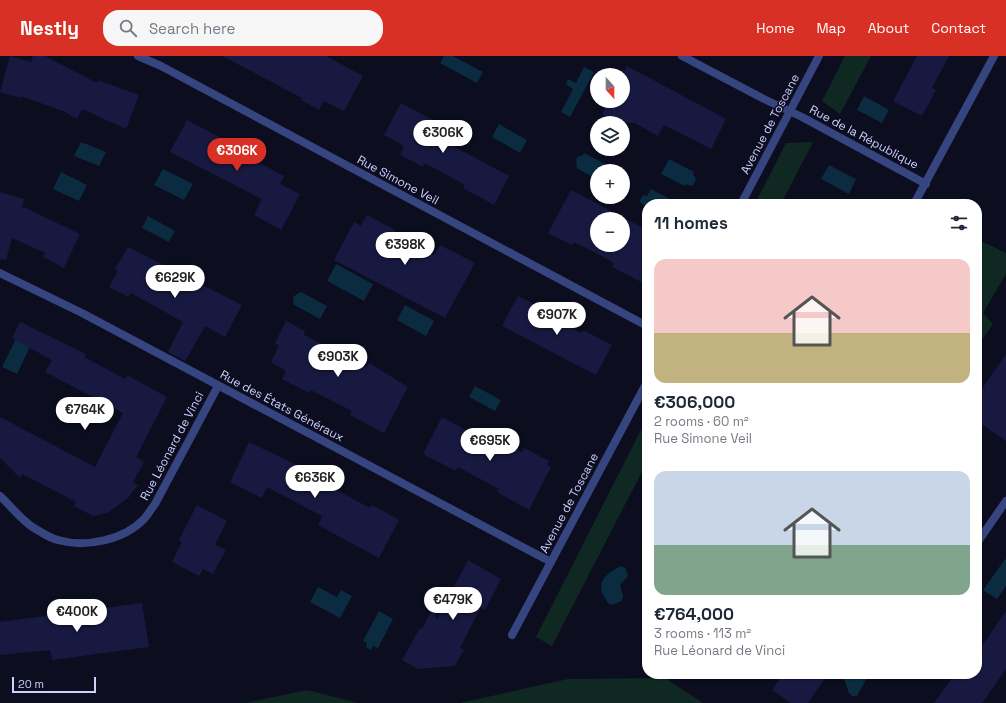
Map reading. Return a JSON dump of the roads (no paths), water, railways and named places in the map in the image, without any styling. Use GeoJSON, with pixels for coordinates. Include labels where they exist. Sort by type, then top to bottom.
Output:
{"type":"FeatureCollection","features":[{"type":"Feature","properties":{"kind":"street","name":"Rue Simone Veil"},"geometry":{"type":"LineString","coordinates":[[138,56],[161,66],[642,323]]}},
{"type":"Feature","properties":{"kind":"street","name":"Rue de la République"},"geometry":{"type":"LineString","coordinates":[[682,56],[790,111],[926,184]]}},
{"type":"Feature","properties":{"kind":"street","name":"Avenue de Toscane"},"geometry":{"type":"LineString","coordinates":[[744,199],[819,56]]}},
{"type":"Feature","properties":{"kind":"street","name":"Rue de la République"},"geometry":{"type":"LineString","coordinates":[[917,199],[994,56]]}},
{"type":"Feature","properties":{"kind":"street","name":"Rue des États Généraux"},"geometry":{"type":"LineString","coordinates":[[0,274],[82,313],[551,562]]}},
{"type":"Feature","properties":{"kind":"street","name":"Rue Léonard de Vinci"},"geometry":{"type":"LineString","coordinates":[[0,496],[32,526],[58,540],[94,542],[114,537],[130,530],[144,519],[155,504],[218,386]]}},
{"type":"Feature","properties":{"kind":"street","name":"Avenue de Toscane"},"geometry":{"type":"LineString","coordinates":[[512,635],[642,391]]}},
{"type":"Feature","properties":{"kind":"street"},"geometry":{"type":"LineString","coordinates":[[982,537],[1006,501]]}},
{"type":"Feature","properties":{"kind":"water"},"geometry":{"type":"Polygon","coordinates":[[[444,56],[453,56],[483,72],[477,83],[440,63],[444,56]]]}},
{"type":"Feature","properties":{"kind":"water"},"geometry":{"type":"Polygon","coordinates":[[[584,67],[590,70],[590,80],[570,117],[561,112],[573,89],[566,84],[568,79],[576,83],[584,67]]]}},
{"type":"Feature","properties":{"kind":"water"},"geometry":{"type":"Polygon","coordinates":[[[864,96],[889,110],[882,123],[857,110],[864,96]]]}},
{"type":"Feature","properties":{"kind":"water"},"geometry":{"type":"Polygon","coordinates":[[[499,124],[527,140],[520,153],[492,137],[499,124]]]}},
{"type":"Feature","properties":{"kind":"water"},"geometry":{"type":"Polygon","coordinates":[[[81,142],[106,152],[99,166],[74,156],[81,142]]]}},
{"type":"Feature","properties":{"kind":"water"},"geometry":{"type":"Polygon","coordinates":[[[584,153],[605,164],[590,164],[590,175],[576,168],[577,157],[583,155],[584,153]]]}},
{"type":"Feature","properties":{"kind":"water"},"geometry":{"type":"Polygon","coordinates":[[[669,159],[694,172],[693,174],[696,179],[693,185],[690,186],[687,184],[685,186],[661,174],[669,159]]]}},
{"type":"Feature","properties":{"kind":"water"},"geometry":{"type":"Polygon","coordinates":[[[829,165],[856,179],[849,194],[821,179],[829,165]]]}},
{"type":"Feature","properties":{"kind":"water"},"geometry":{"type":"Polygon","coordinates":[[[163,169],[193,184],[184,200],[154,185],[163,169]]]}},
{"type":"Feature","properties":{"kind":"water"},"geometry":{"type":"Polygon","coordinates":[[[61,172],[87,185],[79,201],[53,189],[61,172]]]}},
{"type":"Feature","properties":{"kind":"water"},"geometry":{"type":"Polygon","coordinates":[[[651,189],[670,199],[642,199],[642,204],[639,202],[643,195],[647,196],[651,189]]]}},
{"type":"Feature","properties":{"kind":"water"},"geometry":{"type":"Polygon","coordinates":[[[148,216],[175,231],[169,242],[142,228],[148,216]]]}},
{"type":"Feature","properties":{"kind":"water"},"geometry":{"type":"Polygon","coordinates":[[[336,264],[373,284],[364,301],[327,281],[336,264]]]}},
{"type":"Feature","properties":{"kind":"water"},"geometry":{"type":"Polygon","coordinates":[[[301,292],[327,306],[320,319],[294,305],[294,296],[301,292]]]}},
{"type":"Feature","properties":{"kind":"water"},"geometry":{"type":"Polygon","coordinates":[[[405,305],[434,321],[426,336],[397,320],[405,305]]]}},
{"type":"Feature","properties":{"kind":"water"},"geometry":{"type":"Polygon","coordinates":[[[17,337],[31,345],[17,374],[2,367],[17,337]]]}},
{"type":"Feature","properties":{"kind":"water"},"geometry":{"type":"Polygon","coordinates":[[[475,386],[501,400],[495,411],[469,397],[475,386]]]}},
{"type":"Feature","properties":{"kind":"water"},"geometry":{"type":"Polygon","coordinates":[[[1005,559],[1006,586],[997,599],[983,590],[1005,559]]]}},
{"type":"Feature","properties":{"kind":"water"},"geometry":{"type":"Polygon","coordinates":[[[622,566],[626,569],[628,576],[620,585],[623,596],[622,601],[612,605],[608,603],[603,595],[601,587],[602,583],[606,576],[622,566]]]}},
{"type":"Feature","properties":{"kind":"water"},"geometry":{"type":"Polygon","coordinates":[[[318,587],[337,597],[341,590],[352,596],[340,618],[310,602],[318,587]]]}},
{"type":"Feature","properties":{"kind":"water"},"geometry":{"type":"Polygon","coordinates":[[[379,611],[393,619],[378,648],[373,646],[371,650],[366,647],[367,643],[363,641],[379,611]]]}},
{"type":"Feature","properties":{"kind":"water"},"geometry":{"type":"Polygon","coordinates":[[[844,679],[866,679],[857,696],[852,696],[849,693],[844,679]]]}}]}
